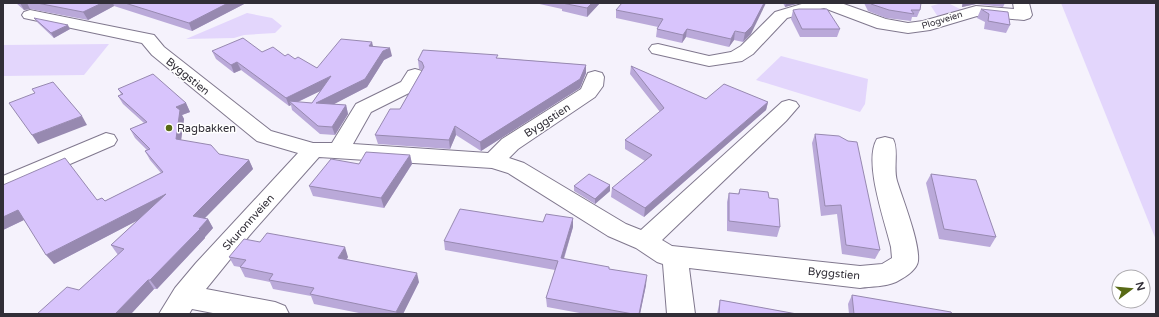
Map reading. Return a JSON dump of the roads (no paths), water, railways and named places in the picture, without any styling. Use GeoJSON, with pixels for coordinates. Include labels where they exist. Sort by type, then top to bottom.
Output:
{"type":"FeatureCollection","features":[{"type":"Feature","properties":{"kind":"street"},"geometry":{"type":"LineString","coordinates":[[658,49],[709,61],[736,57],[748,50],[781,15],[823,3]]}},
{"type":"Feature","properties":{"kind":"street","name":"Plogveien"},"geometry":{"type":"LineString","coordinates":[[826,3],[883,24],[908,28],[924,26],[976,10],[1024,16],[1021,3]]}},
{"type":"Feature","properties":{"kind":"street","name":"Byggstien"},"geometry":{"type":"LineString","coordinates":[[30,15],[148,39],[158,51],[264,136],[313,150],[340,150],[493,161],[516,168],[618,230],[644,241],[666,255],[729,260],[860,277],[888,274],[904,262],[904,247],[883,171],[885,144]]}},
{"type":"Feature","properties":{"kind":"street"},"geometry":{"type":"LineString","coordinates":[[340,150],[363,108],[408,86],[415,75]]}},
{"type":"Feature","properties":{"kind":"street","name":"Byggstien"},"geometry":{"type":"LineString","coordinates":[[493,161],[510,144],[588,93],[593,86],[595,77]]}},
{"type":"Feature","properties":{"kind":"street"},"geometry":{"type":"LineString","coordinates":[[644,241],[779,117],[789,106]]}},
{"type":"Feature","properties":{"kind":"street"},"geometry":{"type":"LineString","coordinates":[[3,185],[106,140]]}},
{"type":"Feature","properties":{"kind":"street","name":"Skuronnveien"},"geometry":{"type":"LineString","coordinates":[[179,305],[240,230],[313,150]]}},
{"type":"Feature","properties":{"kind":"street"},"geometry":{"type":"LineString","coordinates":[[675,256],[681,314]]}},
{"type":"Feature","properties":{"kind":"street","name":"Skuronnveien"},"geometry":{"type":"LineString","coordinates":[[179,305],[275,314]]}},
{"type":"Feature","properties":{"kind":"place","name":"Ragbakken"},"geometry":{"type":"Point","coordinates":[169,128]}}]}
